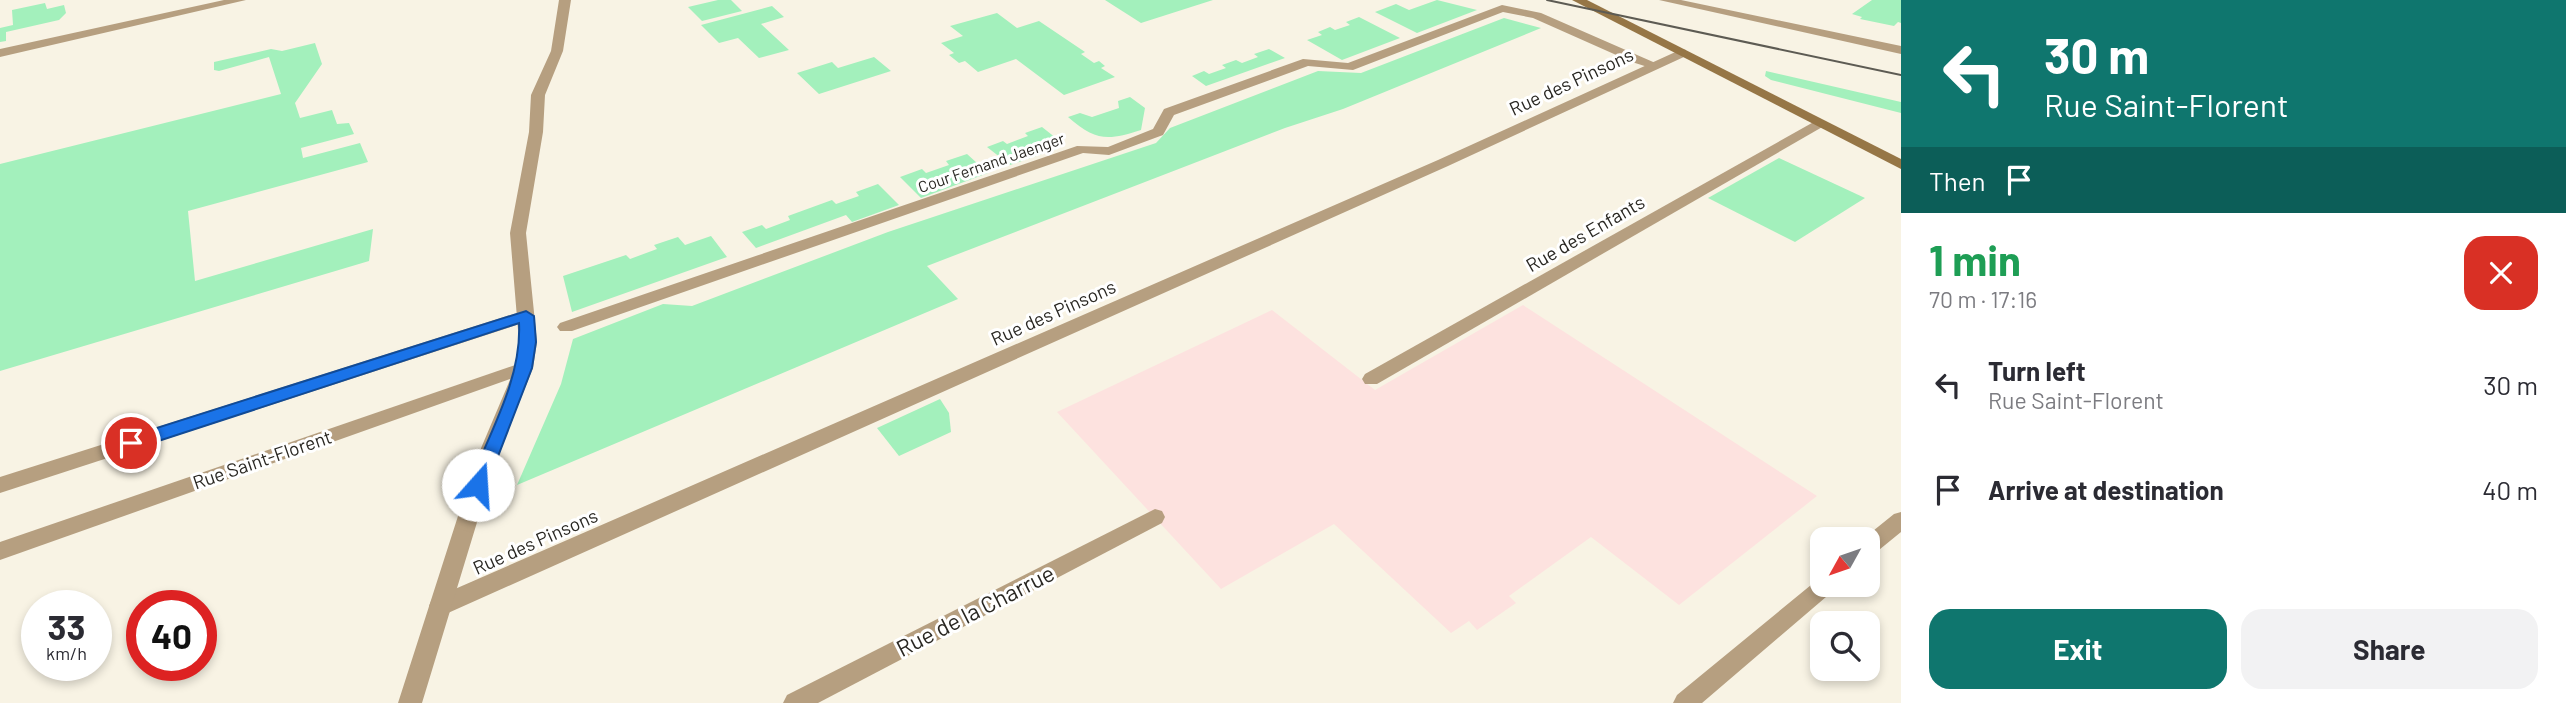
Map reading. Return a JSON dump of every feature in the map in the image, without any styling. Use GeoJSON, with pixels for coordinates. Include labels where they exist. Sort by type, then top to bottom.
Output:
{"type":"FeatureCollection","features":[{"type":"Feature","properties":{"kind":"main road"},"geometry":{"type":"LineString","coordinates":[[1578,0],[1901,165]]}},
{"type":"Feature","properties":{"kind":"street"},"geometry":{"type":"LineString","coordinates":[[0,53],[240,0]]}},
{"type":"Feature","properties":{"kind":"street"},"geometry":{"type":"LineString","coordinates":[[410,703],[486,460],[524,368],[528,342],[517,251],[518,233],[536,132],[538,95],[557,51],[565,0]]}},
{"type":"Feature","properties":{"kind":"street"},"geometry":{"type":"LineString","coordinates":[[1665,0],[1901,50]]}},
{"type":"Feature","properties":{"kind":"street","name":"Cour Fernand Jaenger"},"geometry":{"type":"LineString","coordinates":[[566,327],[1082,149],[1109,151],[1158,132],[1170,112],[1307,62],[1349,67],[1502,8],[1545,20],[1628,58],[1654,65]]}},
{"type":"Feature","properties":{"kind":"street","name":"Rue des Pinsons"},"geometry":{"type":"LineString","coordinates":[[440,606],[1443,163],[1682,53]]}},
{"type":"Feature","properties":{"kind":"street","name":"Rue des Enfants"},"geometry":{"type":"LineString","coordinates":[[1371,379],[1819,123]]}},
{"type":"Feature","properties":{"kind":"street"},"geometry":{"type":"LineString","coordinates":[[0,485],[526,316]]}},
{"type":"Feature","properties":{"kind":"street","name":"Rue Saint-Florent"},"geometry":{"type":"LineString","coordinates":[[0,551],[524,368]]}},
{"type":"Feature","properties":{"kind":"street","name":"Rue de la Charrue"},"geometry":{"type":"LineString","coordinates":[[795,703],[1155,517]]}},
{"type":"Feature","properties":{"kind":"street"},"geometry":{"type":"LineString","coordinates":[[1880,537],[1901,520]]}},
{"type":"Feature","properties":{"kind":"street"},"geometry":{"type":"LineString","coordinates":[[1685,703],[1810,597]]}},
{"type":"Feature","properties":{"kind":"shaded area"},"geometry":{"type":"Polygon","coordinates":[[[1523,305],[1817,496],[1679,605],[1591,537],[1509,596],[1516,603],[1477,630],[1469,621],[1451,633],[1334,524],[1221,589],[1057,412],[1272,310],[1375,390],[1523,305]]]}},
{"type":"Feature","properties":{"kind":"green space"},"geometry":{"type":"Polygon","coordinates":[[[731,0],[742,11],[702,21],[688,7],[731,0]]]}},
{"type":"Feature","properties":{"kind":"green space"},"geometry":{"type":"Polygon","coordinates":[[[1105,0],[1213,0],[1141,23],[1105,0]]]}},
{"type":"Feature","properties":{"kind":"green space"},"geometry":{"type":"Polygon","coordinates":[[[1437,0],[1477,10],[1417,33],[1375,12],[1396,4],[1409,10],[1437,0]]]}},
{"type":"Feature","properties":{"kind":"green space"},"geometry":{"type":"Polygon","coordinates":[[[1872,0],[1901,0],[1901,23],[1898,22],[1894,26],[1860,19],[1862,17],[1852,14],[1872,0]]]}},
{"type":"Feature","properties":{"kind":"green space"},"geometry":{"type":"Polygon","coordinates":[[[45,3],[47,9],[64,5],[66,13],[59,20],[6,32],[6,41],[0,42],[0,28],[13,25],[12,10],[45,3]]]}},
{"type":"Feature","properties":{"kind":"green space"},"geometry":{"type":"Polygon","coordinates":[[[772,6],[784,17],[761,24],[789,50],[759,58],[738,38],[719,43],[701,25],[772,6]]]}},
{"type":"Feature","properties":{"kind":"green space"},"geometry":{"type":"Polygon","coordinates":[[[997,13],[1017,28],[1039,21],[1085,52],[1081,54],[1094,63],[1099,61],[1105,66],[1101,68],[1115,77],[1064,95],[1016,59],[978,72],[965,61],[959,63],[949,55],[954,53],[941,43],[963,36],[950,26],[997,13]]]}},
{"type":"Feature","properties":{"kind":"green space"},"geometry":{"type":"Polygon","coordinates":[[[1359,17],[1400,38],[1342,60],[1307,40],[1322,35],[1318,32],[1330,27],[1335,30],[1350,25],[1346,22],[1359,17]]]}},
{"type":"Feature","properties":{"kind":"green space"},"geometry":{"type":"Polygon","coordinates":[[[1504,18],[1541,28],[1343,109],[1285,128],[927,266],[958,299],[517,485],[561,384],[573,339],[663,304],[692,306],[888,232],[1156,143],[1170,128],[1318,71],[1361,73],[1504,18]]]}},
{"type":"Feature","properties":{"kind":"green space"},"geometry":{"type":"Polygon","coordinates":[[[315,43],[322,64],[295,103],[300,118],[332,110],[337,124],[349,123],[354,134],[301,148],[303,158],[360,143],[368,162],[188,211],[195,281],[373,229],[369,261],[0,371],[0,164],[281,94],[269,57],[219,71],[214,70],[214,62],[271,49],[282,51],[315,43]]]}},
{"type":"Feature","properties":{"kind":"green space"},"geometry":{"type":"Polygon","coordinates":[[[1269,49],[1285,58],[1206,86],[1192,76],[1204,71],[1209,74],[1226,68],[1222,65],[1236,60],[1242,63],[1258,57],[1254,54],[1269,49]]]}},
{"type":"Feature","properties":{"kind":"green space"},"geometry":{"type":"Polygon","coordinates":[[[874,57],[891,71],[819,94],[797,73],[832,62],[838,68],[874,57]]]}},
{"type":"Feature","properties":{"kind":"green space"},"geometry":{"type":"Polygon","coordinates":[[[1766,71],[1901,102],[1901,113],[1771,80],[1765,76],[1766,71]]]}},
{"type":"Feature","properties":{"kind":"green space"},"geometry":{"type":"Polygon","coordinates":[[[1130,97],[1145,108],[1141,130],[1102,137],[1086,131],[1068,117],[1080,113],[1092,117],[1119,108],[1118,101],[1130,97]]]}},
{"type":"Feature","properties":{"kind":"green space"},"geometry":{"type":"Polygon","coordinates":[[[1042,127],[1061,142],[1059,148],[1010,165],[987,147],[1003,141],[1007,144],[1042,127]]]}},
{"type":"Feature","properties":{"kind":"green space"},"geometry":{"type":"Polygon","coordinates":[[[967,154],[988,173],[921,198],[900,177],[922,169],[926,173],[949,165],[946,161],[967,154]]]}},
{"type":"Feature","properties":{"kind":"green space"},"geometry":{"type":"Polygon","coordinates":[[[1779,158],[1865,198],[1795,242],[1708,198],[1779,158]]]}},
{"type":"Feature","properties":{"kind":"green space"},"geometry":{"type":"Polygon","coordinates":[[[878,184],[899,205],[852,222],[846,215],[756,248],[742,232],[762,225],[766,229],[790,220],[788,216],[832,200],[836,204],[859,196],[856,192],[878,184]]]}},
{"type":"Feature","properties":{"kind":"green space"},"geometry":{"type":"Polygon","coordinates":[[[711,236],[727,257],[572,312],[563,276],[626,255],[630,259],[657,249],[654,245],[678,237],[685,245],[711,236]]]}},
{"type":"Feature","properties":{"kind":"green space"},"geometry":{"type":"Polygon","coordinates":[[[940,399],[949,413],[951,432],[899,456],[877,428],[940,399]]]}},
{"type":"Feature","properties":{"kind":"tram line"},"geometry":{"type":"LineString","coordinates":[[1547,0],[1901,75]]}},
{"type":"Feature","properties":{"kind":"route"},"geometry":{"type":"LineString","coordinates":[[131,443],[526,316],[528,342],[524,368],[478,485]]}}]}
